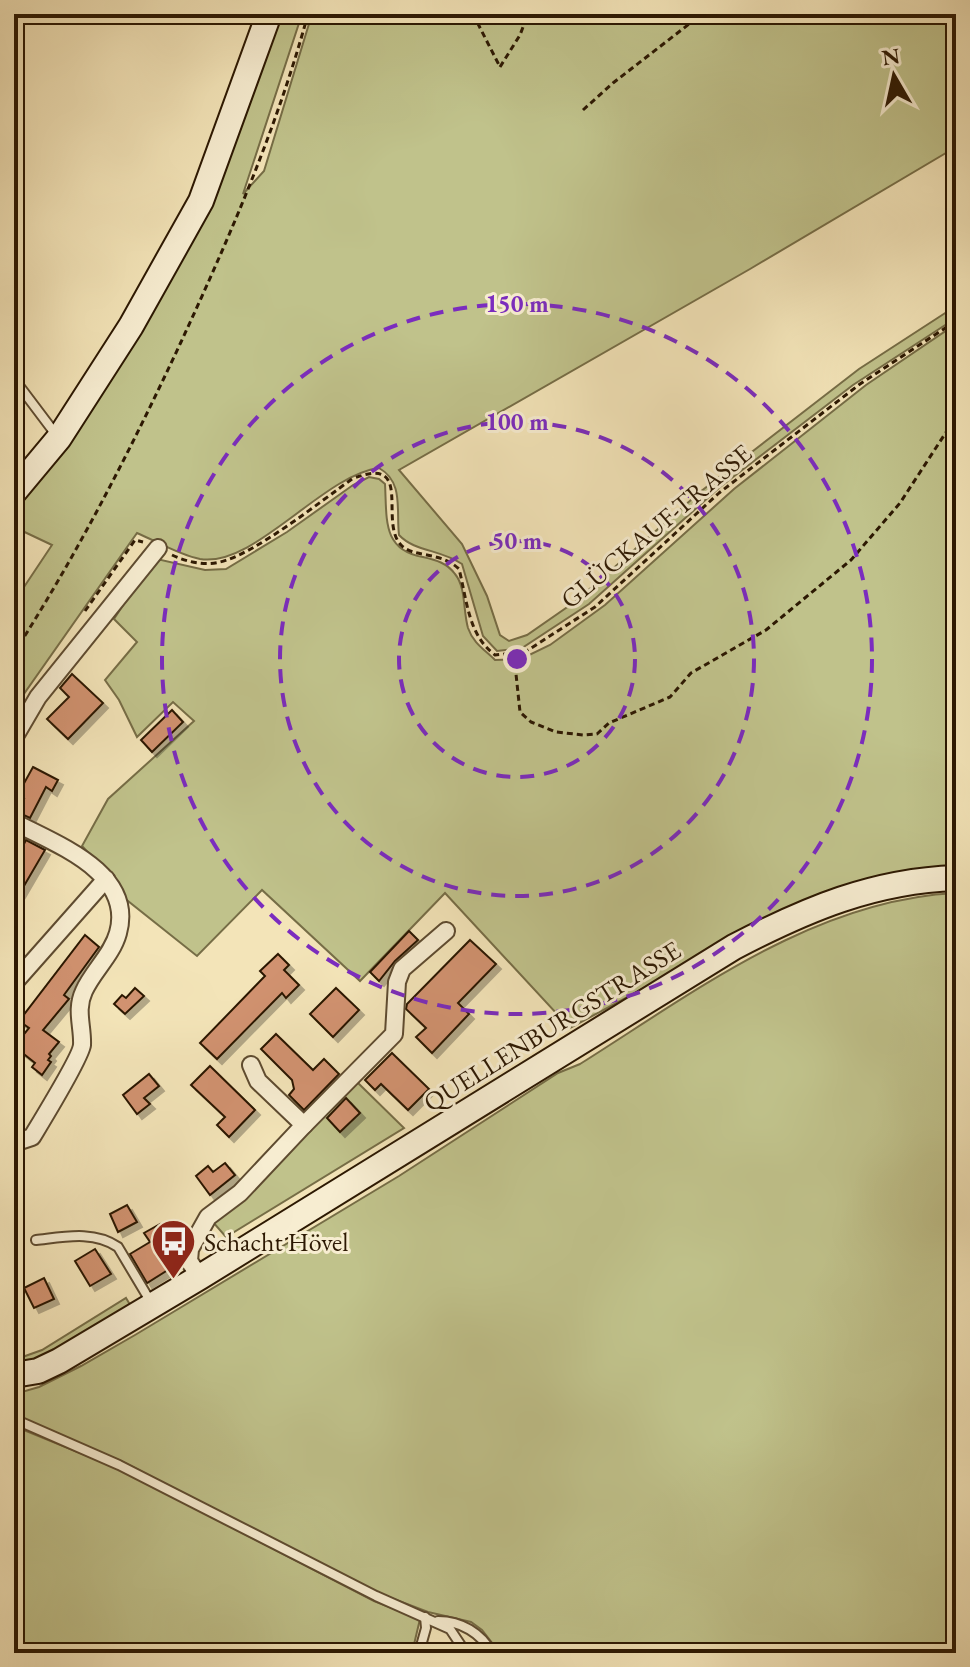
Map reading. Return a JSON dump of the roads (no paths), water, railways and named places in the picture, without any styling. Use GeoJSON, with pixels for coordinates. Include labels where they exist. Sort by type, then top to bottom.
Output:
{"type":"FeatureCollection","features":[{"type":"Feature","properties":{"kind":"street"},"geometry":{"type":"LineString","coordinates":[[14,492],[59,438],[131,326],[201,201],[269,14]]}},
{"type":"Feature","properties":{"kind":"street"},"geometry":{"type":"LineString","coordinates":[[14,738],[38,697],[164,551]]}},
{"type":"Feature","properties":{"kind":"street"},"geometry":{"type":"LineString","coordinates":[[14,822],[78,856],[106,879],[116,893],[119,931],[82,993],[78,1019],[82,1047],[32,1137],[14,1143]]}},
{"type":"Feature","properties":{"kind":"street","name":"QUELLENBURGSTRASSE"},"geometry":{"type":"LineString","coordinates":[[14,1375],[38,1371],[59,1361],[734,947],[812,908],[855,893],[929,879],[956,878]]}},
{"type":"Feature","properties":{"kind":"street"},"geometry":{"type":"LineString","coordinates":[[14,983],[106,879]]}},
{"type":"Feature","properties":{"kind":"street"},"geometry":{"type":"LineString","coordinates":[[200,1277],[189,1261],[190,1249],[208,1217],[240,1193],[394,1034],[397,982],[402,969],[446,931]]}},
{"type":"Feature","properties":{"kind":"street"},"geometry":{"type":"LineString","coordinates":[[251,1065],[258,1081],[304,1125]]}},
{"type":"Feature","properties":{"kind":"lane"},"geometry":{"type":"LineString","coordinates":[[14,379],[59,438]]}},
{"type":"Feature","properties":{"kind":"lane"},"geometry":{"type":"LineString","coordinates":[[36,1240],[95,1237],[110,1242],[118,1247],[153,1305]]}},
{"type":"Feature","properties":{"kind":"lane"},"geometry":{"type":"LineString","coordinates":[[14,1419],[119,1465],[376,1596],[450,1629],[466,1653]]}},
{"type":"Feature","properties":{"kind":"lane"},"geometry":{"type":"LineString","coordinates":[[419,1653],[429,1619]]}},
{"type":"Feature","properties":{"kind":"lane"},"geometry":{"type":"LineString","coordinates":[[429,1619],[469,1628],[487,1644],[492,1653]]}},
{"type":"Feature","properties":{"kind":"place","name":"Schacht Hövel"},"geometry":{"type":"Point","coordinates":[173,1281]}}]}
